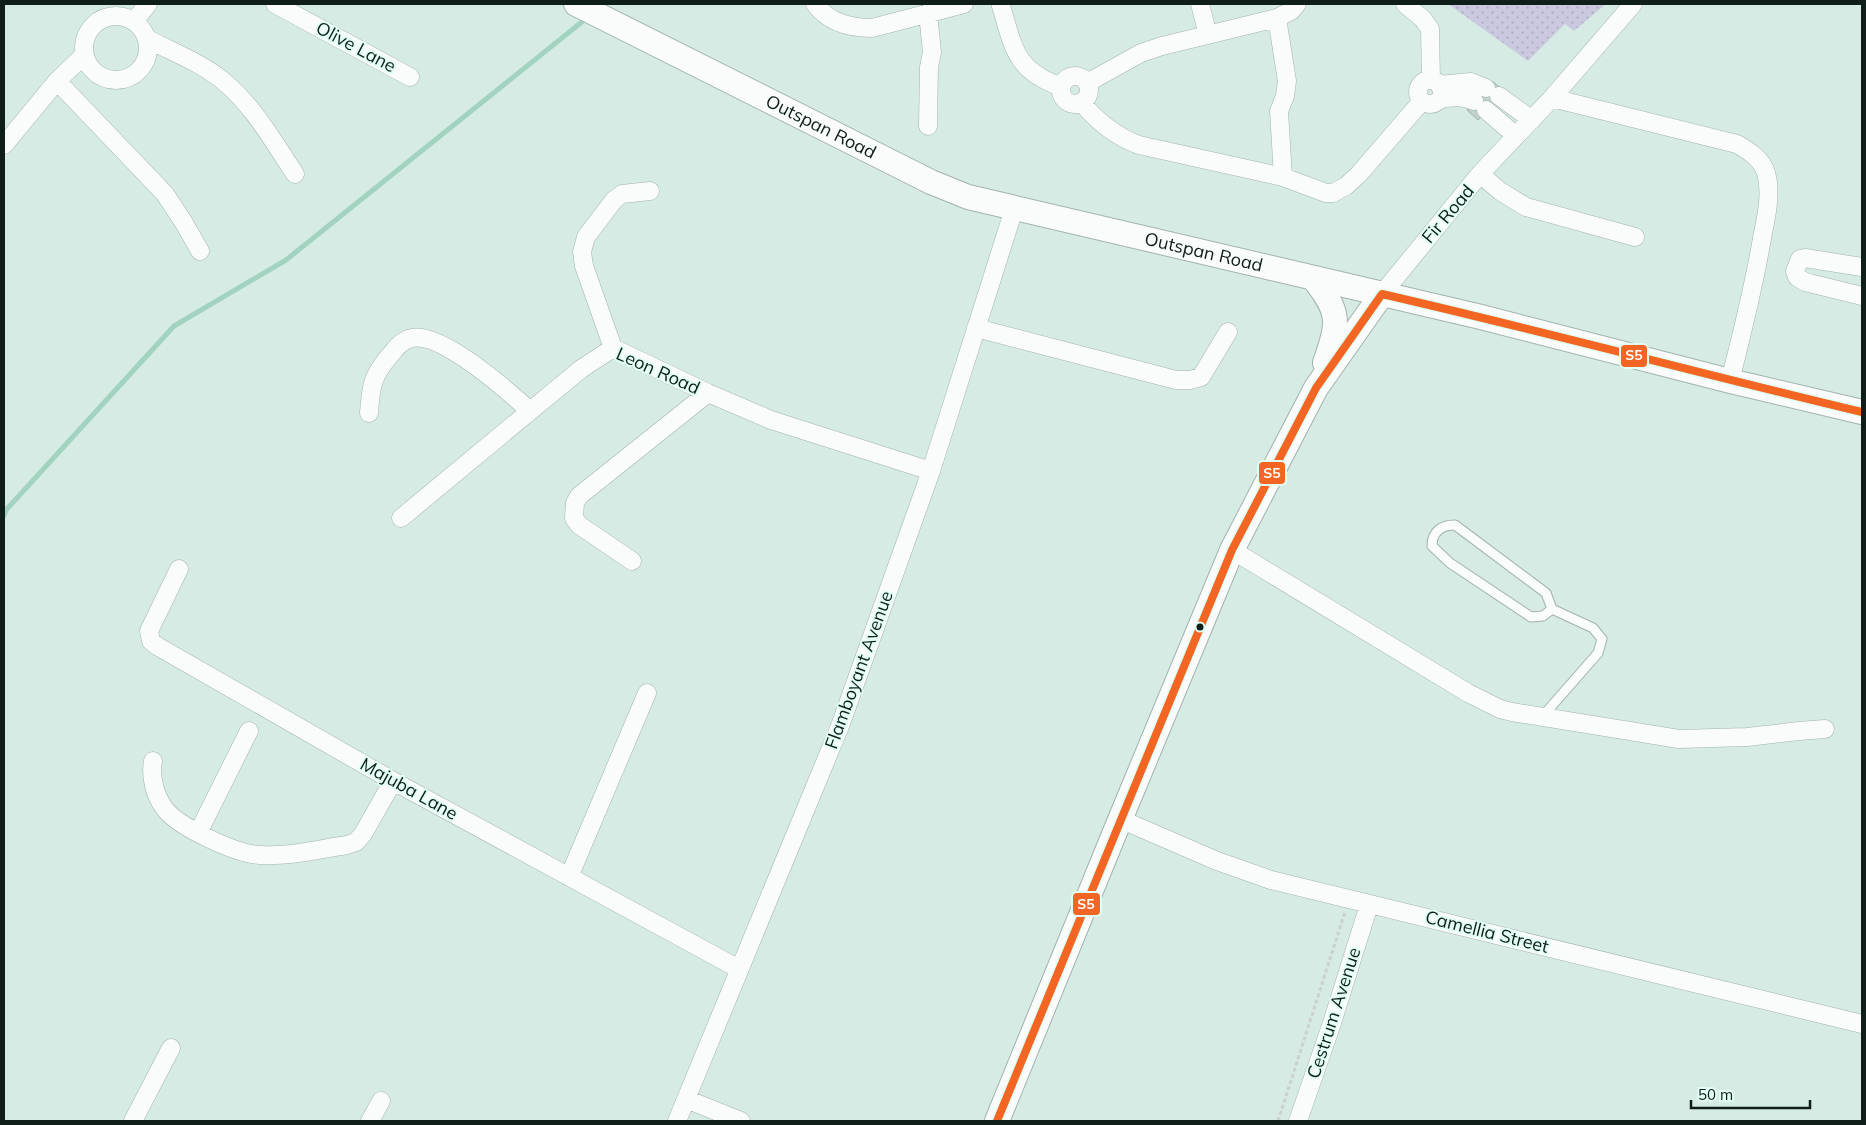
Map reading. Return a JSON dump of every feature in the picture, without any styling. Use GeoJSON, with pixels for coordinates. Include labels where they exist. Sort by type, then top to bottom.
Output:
{"type":"FeatureCollection","features":[{"type":"Feature","properties":{"kind":"street"},"geometry":{"type":"LineString","coordinates":[[134,21],[148,4]]}},
{"type":"Feature","properties":{"kind":"street","name":"Olive Lane"},"geometry":{"type":"LineString","coordinates":[[275,4],[410,77]]}},
{"type":"Feature","properties":{"kind":"street","name":"Outspan Road"},"geometry":{"type":"LineString","coordinates":[[576,4],[943,188],[968,198],[1481,317],[1730,381],[1862,412]]}},
{"type":"Feature","properties":{"kind":"street"},"geometry":{"type":"LineString","coordinates":[[814,4],[827,17],[838,23],[856,28],[872,28],[964,4]]}},
{"type":"Feature","properties":{"kind":"street"},"geometry":{"type":"LineString","coordinates":[[999,4],[1016,54],[1031,72],[1047,82],[1061,87]]}},
{"type":"Feature","properties":{"kind":"street"},"geometry":{"type":"LineString","coordinates":[[1200,4],[1208,35]]}},
{"type":"Feature","properties":{"kind":"street"},"geometry":{"type":"LineString","coordinates":[[1087,83],[1141,53],[1162,46],[1277,18],[1291,11],[1297,4]]}},
{"type":"Feature","properties":{"kind":"street"},"geometry":{"type":"LineString","coordinates":[[1405,4],[1423,19],[1430,29],[1437,88]]}},
{"type":"Feature","properties":{"kind":"street","name":"Fir Road"},"geometry":{"type":"LineString","coordinates":[[1382,294],[1480,174],[1552,98],[1633,4]]}},
{"type":"Feature","properties":{"kind":"street"},"geometry":{"type":"LineString","coordinates":[[928,13],[932,52],[929,67],[928,126]]}},
{"type":"Feature","properties":{"kind":"street"},"geometry":{"type":"LineString","coordinates":[[125,17],[134,21],[148,39],[149,50],[146,62],[140,71],[131,78],[120,81],[98,76],[91,69],[84,55],[84,40],[89,30],[105,18],[125,17]]}},
{"type":"Feature","properties":{"kind":"street"},"geometry":{"type":"LineString","coordinates":[[1277,18],[1287,81],[1285,96],[1278,117],[1283,177]]}},
{"type":"Feature","properties":{"kind":"street"},"geometry":{"type":"LineString","coordinates":[[148,39],[203,67],[238,94],[252,110],[295,174]]}},
{"type":"Feature","properties":{"kind":"street"},"geometry":{"type":"LineString","coordinates":[[4,145],[57,81],[84,55]]}},
{"type":"Feature","properties":{"kind":"street"},"geometry":{"type":"LineString","coordinates":[[1073,76],[1083,79],[1087,83],[1089,94],[1082,102],[1077,104],[1067,102],[1061,93],[1061,87],[1067,78],[1073,76]]}},
{"type":"Feature","properties":{"kind":"street"},"geometry":{"type":"LineString","coordinates":[[57,81],[165,194],[200,251]]}},
{"type":"Feature","properties":{"kind":"street"},"geometry":{"type":"LineString","coordinates":[[1082,102],[1090,111],[1127,141],[1283,177],[1326,193],[1346,186],[1359,174],[1422,101],[1418,95],[1419,87],[1424,82],[1457,96],[1465,97],[1483,108],[1516,136]]}},
{"type":"Feature","properties":{"kind":"street"},"geometry":{"type":"LineString","coordinates":[[1437,88],[1471,82],[1493,92],[1532,120]]}},
{"type":"Feature","properties":{"kind":"street"},"geometry":{"type":"LineString","coordinates":[[1552,98],[1737,144],[1750,151],[1760,161],[1766,173],[1768,198],[1765,220],[1756,275],[1730,381]]}},
{"type":"Feature","properties":{"kind":"street"},"geometry":{"type":"LineString","coordinates":[[1480,174],[1500,191],[1526,207],[1635,237]]}},
{"type":"Feature","properties":{"kind":"street"},"geometry":{"type":"LineString","coordinates":[[613,348],[584,266],[582,252],[586,237],[614,200],[622,194],[650,191]]}},
{"type":"Feature","properties":{"kind":"street","name":"Flamboyant Avenue"},"geometry":{"type":"LineString","coordinates":[[677,1121],[840,726],[931,471],[1014,209]]}},
{"type":"Feature","properties":{"kind":"street"},"geometry":{"type":"LineString","coordinates":[[1862,267],[1805,258],[1800,259],[1795,271],[1797,277],[1805,282],[1862,296]]}},
{"type":"Feature","properties":{"kind":"street"},"geometry":{"type":"LineString","coordinates":[[1313,278],[1328,296],[1335,312],[1336,322],[1332,342],[1316,388]]}},
{"type":"Feature","properties":{"kind":"street"},"geometry":{"type":"LineString","coordinates":[[997,1121],[1232,550],[1316,388],[1382,294]]}},
{"type":"Feature","properties":{"kind":"street"},"geometry":{"type":"LineString","coordinates":[[976,328],[1176,380],[1190,380],[1200,377],[1228,332]]}},
{"type":"Feature","properties":{"kind":"street"},"geometry":{"type":"LineString","coordinates":[[369,413],[371,387],[377,370],[398,344],[409,338],[430,340],[489,374],[530,411]]}},
{"type":"Feature","properties":{"kind":"street","name":"Leon Road"},"geometry":{"type":"LineString","coordinates":[[401,518],[581,369],[613,348],[708,393],[771,420],[931,471]]}},
{"type":"Feature","properties":{"kind":"street"},"geometry":{"type":"LineString","coordinates":[[632,561],[579,525],[574,518],[575,503],[579,496],[708,393]]}},
{"type":"Feature","properties":{"kind":"street"},"geometry":{"type":"LineString","coordinates":[[1232,550],[1480,700],[1500,709],[1679,739],[1747,738],[1799,730],[1826,729]]}},
{"type":"Feature","properties":{"kind":"street","name":"Majuba Lane"},"geometry":{"type":"LineString","coordinates":[[179,569],[149,631],[151,641],[157,646],[393,781],[739,969]]}},
{"type":"Feature","properties":{"kind":"street"},"geometry":{"type":"LineString","coordinates":[[569,877],[647,693]]}},
{"type":"Feature","properties":{"kind":"street"},"geometry":{"type":"LineString","coordinates":[[198,833],[250,732]]}},
{"type":"Feature","properties":{"kind":"street"},"geometry":{"type":"LineString","coordinates":[[153,761],[153,784],[164,808],[198,833],[243,853],[259,855],[280,856],[356,842],[363,834],[393,781]]}},
{"type":"Feature","properties":{"kind":"street","name":"Camellia Street"},"geometry":{"type":"LineString","coordinates":[[1120,819],[1243,871],[1271,880],[1862,1024]]}},
{"type":"Feature","properties":{"kind":"street","name":"Cestrum Avenue"},"geometry":{"type":"LineString","coordinates":[[1298,1121],[1331,1026],[1369,905]]}},
{"type":"Feature","properties":{"kind":"street"},"geometry":{"type":"LineString","coordinates":[[133,1121],[171,1048]]}},
{"type":"Feature","properties":{"kind":"street"},"geometry":{"type":"LineString","coordinates":[[686,1099],[741,1121]]}},
{"type":"Feature","properties":{"kind":"street"},"geometry":{"type":"LineString","coordinates":[[370,1121],[381,1101]]}},
{"type":"Feature","properties":{"kind":"lane"},"geometry":{"type":"LineString","coordinates":[[1542,717],[1598,653],[1602,639],[1593,628],[1552,609],[1546,593],[1455,525],[1446,525],[1437,531],[1432,540],[1432,546],[1450,563],[1531,617],[1543,616],[1552,609]]}},
{"type":"Feature","properties":{"kind":"path"},"geometry":{"type":"LineString","coordinates":[[1278,1121],[1346,911],[1337,908]]}},
{"type":"Feature","properties":{"kind":"shaded area"},"geometry":{"type":"Polygon","coordinates":[[[1448,4],[1606,4],[1574,31],[1565,24],[1528,61],[1448,4]]]}},
{"type":"Feature","properties":{"kind":"building"},"geometry":{"type":"Polygon","coordinates":[[[1492,81],[1504,91],[1478,120],[1467,110],[1492,81]]]}},
{"type":"Feature","properties":{"kind":"waterway"},"geometry":{"type":"LineString","coordinates":[[4,516],[6,510],[174,326],[286,260],[588,17]]}},
{"type":"Feature","properties":{"kind":"transit line","name":"S5"},"geometry":{"type":"LineString","coordinates":[[997,1121],[1232,550],[1316,388],[1382,294],[1862,412]]}}]}
